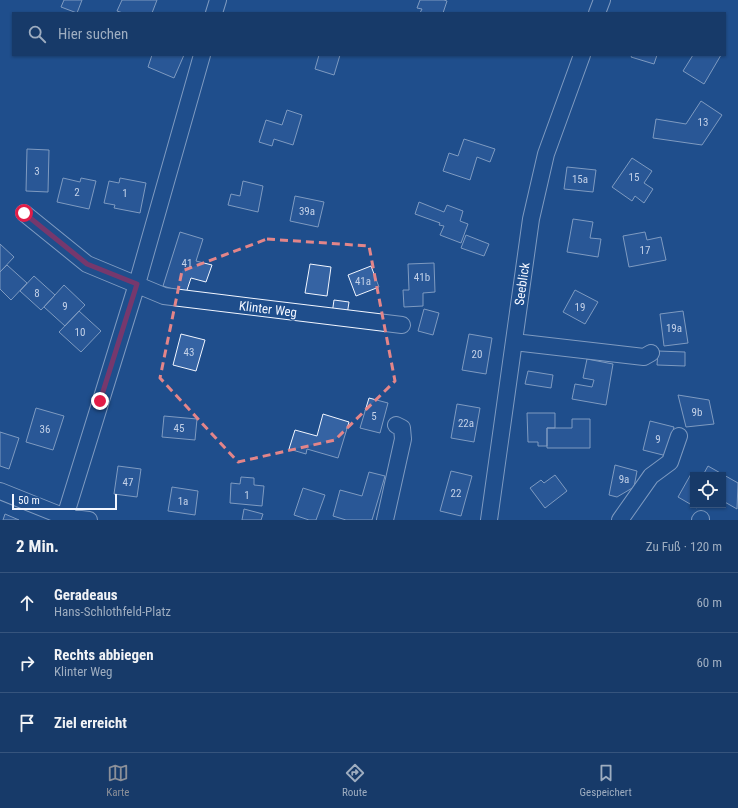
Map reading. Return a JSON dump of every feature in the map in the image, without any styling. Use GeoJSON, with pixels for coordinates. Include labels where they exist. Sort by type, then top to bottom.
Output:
{"type":"FeatureCollection","features":[{"type":"Feature","properties":{"kind":"street"},"geometry":{"type":"LineString","coordinates":[[597,12],[602,0]]}},
{"type":"Feature","properties":{"kind":"street"},"geometry":{"type":"LineString","coordinates":[[65,518],[137,284],[202,56]]}},
{"type":"Feature","properties":{"kind":"street","name":"Seeblick"},"geometry":{"type":"LineString","coordinates":[[489,520],[531,219],[546,154],[582,56]]}},
{"type":"Feature","properties":{"kind":"street","name":"Klinter Weg"},"geometry":{"type":"LineString","coordinates":[[24,213],[87,264],[164,296],[402,325]]}},
{"type":"Feature","properties":{"kind":"street"},"geometry":{"type":"LineString","coordinates":[[514,342],[644,357],[651,353]]}},
{"type":"Feature","properties":{"kind":"street"},"geometry":{"type":"LineString","coordinates":[[385,520],[403,439],[402,428],[396,425]]}},
{"type":"Feature","properties":{"kind":"street"},"geometry":{"type":"LineString","coordinates":[[620,520],[651,476],[670,462],[679,436]]}},
{"type":"Feature","properties":{"kind":"street"},"geometry":{"type":"LineString","coordinates":[[0,491],[65,518],[89,520]]}},
{"type":"Feature","properties":{"kind":"highlighted area"},"geometry":{"type":"Polygon","coordinates":[[[267,239],[369,246],[395,381],[335,440],[238,462],[160,378],[182,271],[267,239]]]}},
{"type":"Feature","properties":{"kind":"building"},"geometry":{"type":"Polygon","coordinates":[[[64,0],[82,0],[77,12],[61,7],[64,0]]]}},
{"type":"Feature","properties":{"kind":"building"},"geometry":{"type":"Polygon","coordinates":[[[122,0],[157,0],[152,12],[117,11],[122,0]]]}},
{"type":"Feature","properties":{"kind":"building"},"geometry":{"type":"Polygon","coordinates":[[[420,0],[447,1],[443,12],[420,12],[422,9],[417,8],[420,0]]]}},
{"type":"Feature","properties":{"kind":"building"},"geometry":{"type":"Polygon","coordinates":[[[152,56],[184,56],[174,78],[148,67],[152,56]]]}},
{"type":"Feature","properties":{"kind":"building"},"geometry":{"type":"Polygon","coordinates":[[[319,56],[340,56],[334,75],[315,69],[319,56]]]}},
{"type":"Feature","properties":{"kind":"building"},"geometry":{"type":"Polygon","coordinates":[[[632,56],[657,56],[654,64],[632,56]]]}},
{"type":"Feature","properties":{"kind":"building"},"geometry":{"type":"Polygon","coordinates":[[[692,56],[720,56],[704,84],[683,71],[692,56]]]}},
{"type":"Feature","properties":{"kind":"building"},"geometry":{"type":"Polygon","coordinates":[[[701,101],[722,115],[702,145],[653,138],[656,119],[686,124],[701,101]]]}},
{"type":"Feature","properties":{"kind":"building"},"geometry":{"type":"Polygon","coordinates":[[[287,110],[302,115],[293,145],[274,139],[272,146],[259,142],[266,120],[282,125],[287,110]]]}},
{"type":"Feature","properties":{"kind":"building"},"geometry":{"type":"Polygon","coordinates":[[[464,139],[495,149],[490,162],[477,157],[470,180],[443,171],[449,153],[458,156],[464,139]]]}},
{"type":"Feature","properties":{"kind":"building"},"geometry":{"type":"Polygon","coordinates":[[[27,149],[49,150],[48,192],[26,191],[27,149]]]}},
{"type":"Feature","properties":{"kind":"building"},"geometry":{"type":"Polygon","coordinates":[[[632,158],[652,171],[644,183],[653,189],[644,203],[635,196],[632,201],[612,187],[632,158]]]}},
{"type":"Feature","properties":{"kind":"building"},"geometry":{"type":"Polygon","coordinates":[[[567,167],[596,170],[593,192],[564,189],[567,167]]]}},
{"type":"Feature","properties":{"kind":"building"},"geometry":{"type":"Polygon","coordinates":[[[63,178],[80,182],[81,178],[96,181],[89,209],[57,202],[63,178]]]}},
{"type":"Feature","properties":{"kind":"building"},"geometry":{"type":"Polygon","coordinates":[[[120,178],[146,183],[140,213],[114,208],[115,205],[104,203],[109,181],[119,183],[120,178]]]}},
{"type":"Feature","properties":{"kind":"building"},"geometry":{"type":"Polygon","coordinates":[[[243,181],[263,186],[258,212],[228,205],[231,194],[240,196],[243,181]]]}},
{"type":"Feature","properties":{"kind":"building"},"geometry":{"type":"Polygon","coordinates":[[[295,196],[324,202],[318,227],[290,221],[295,196]]]}},
{"type":"Feature","properties":{"kind":"building"},"geometry":{"type":"Polygon","coordinates":[[[419,202],[444,212],[447,205],[463,211],[460,221],[468,224],[461,243],[440,235],[444,226],[439,225],[440,223],[415,214],[419,202]]]}},
{"type":"Feature","properties":{"kind":"building"},"geometry":{"type":"Polygon","coordinates":[[[573,219],[593,222],[590,238],[601,239],[598,257],[567,252],[573,219]]]}},
{"type":"Feature","properties":{"kind":"building"},"geometry":{"type":"Polygon","coordinates":[[[180,232],[203,239],[196,261],[212,265],[206,282],[191,278],[186,293],[163,286],[180,232]]]}},
{"type":"Feature","properties":{"kind":"building"},"geometry":{"type":"Polygon","coordinates":[[[645,232],[647,240],[661,237],[666,260],[629,267],[623,236],[645,232]]]}},
{"type":"Feature","properties":{"kind":"building"},"geometry":{"type":"Polygon","coordinates":[[[466,235],[489,244],[484,256],[461,248],[466,235]]]}},
{"type":"Feature","properties":{"kind":"building"},"geometry":{"type":"Polygon","coordinates":[[[0,244],[14,257],[0,272],[0,244]]]}},
{"type":"Feature","properties":{"kind":"building"},"geometry":{"type":"Polygon","coordinates":[[[434,263],[435,292],[423,293],[423,306],[404,307],[403,290],[409,290],[408,264],[434,263]]]}},
{"type":"Feature","properties":{"kind":"building"},"geometry":{"type":"Polygon","coordinates":[[[310,264],[331,267],[327,296],[305,293],[310,264]]]}},
{"type":"Feature","properties":{"kind":"building"},"geometry":{"type":"Polygon","coordinates":[[[7,265],[27,283],[11,300],[0,289],[0,272],[7,265]]]}},
{"type":"Feature","properties":{"kind":"building"},"geometry":{"type":"Polygon","coordinates":[[[371,266],[379,287],[356,296],[348,275],[371,266]]]}},
{"type":"Feature","properties":{"kind":"building"},"geometry":{"type":"Polygon","coordinates":[[[34,276],[55,295],[41,310],[20,291],[34,276]]]}},
{"type":"Feature","properties":{"kind":"building"},"geometry":{"type":"Polygon","coordinates":[[[64,285],[85,305],[65,326],[44,307],[64,285]]]}},
{"type":"Feature","properties":{"kind":"building"},"geometry":{"type":"Polygon","coordinates":[[[575,290],[598,302],[585,324],[563,312],[575,290]]]}},
{"type":"Feature","properties":{"kind":"building"},"geometry":{"type":"Polygon","coordinates":[[[334,300],[349,302],[347,315],[332,314],[334,300]]]}},
{"type":"Feature","properties":{"kind":"building"},"geometry":{"type":"Polygon","coordinates":[[[424,309],[439,313],[433,335],[418,331],[424,309]]]}},
{"type":"Feature","properties":{"kind":"building"},"geometry":{"type":"Polygon","coordinates":[[[79,311],[101,331],[81,352],[59,332],[79,311]]]}},
{"type":"Feature","properties":{"kind":"building"},"geometry":{"type":"Polygon","coordinates":[[[683,311],[688,343],[664,346],[660,314],[683,311]]]}},
{"type":"Feature","properties":{"kind":"building"},"geometry":{"type":"Polygon","coordinates":[[[181,334],[205,340],[196,371],[173,365],[181,334]]]}},
{"type":"Feature","properties":{"kind":"building"},"geometry":{"type":"Polygon","coordinates":[[[469,334],[492,338],[486,374],[462,370],[469,334]]]}},
{"type":"Feature","properties":{"kind":"building"},"geometry":{"type":"Polygon","coordinates":[[[658,351],[685,352],[685,366],[657,365],[658,351]]]}},
{"type":"Feature","properties":{"kind":"building"},"geometry":{"type":"Polygon","coordinates":[[[587,359],[613,364],[606,405],[572,399],[575,384],[592,387],[594,380],[583,378],[587,359]]]}},
{"type":"Feature","properties":{"kind":"building"},"geometry":{"type":"Polygon","coordinates":[[[528,371],[553,375],[551,388],[525,384],[528,371]]]}},
{"type":"Feature","properties":{"kind":"building"},"geometry":{"type":"Polygon","coordinates":[[[678,395],[709,400],[714,424],[686,427],[678,395]]]}},
{"type":"Feature","properties":{"kind":"building"},"geometry":{"type":"Polygon","coordinates":[[[369,398],[388,403],[380,433],[360,428],[369,398]]]}},
{"type":"Feature","properties":{"kind":"building"},"geometry":{"type":"Polygon","coordinates":[[[457,404],[480,408],[474,442],[451,438],[457,404]]]}},
{"type":"Feature","properties":{"kind":"building"},"geometry":{"type":"Polygon","coordinates":[[[36,408],[64,416],[53,450],[26,442],[36,408]]]}},
{"type":"Feature","properties":{"kind":"building"},"geometry":{"type":"Polygon","coordinates":[[[527,413],[555,413],[555,428],[547,428],[547,446],[538,446],[538,442],[528,442],[527,413]]]}},
{"type":"Feature","properties":{"kind":"building"},"geometry":{"type":"Polygon","coordinates":[[[323,414],[349,422],[338,458],[307,449],[306,454],[289,449],[295,430],[317,436],[323,414]]]}},
{"type":"Feature","properties":{"kind":"building"},"geometry":{"type":"Polygon","coordinates":[[[164,416],[197,419],[195,440],[162,437],[164,416]]]}},
{"type":"Feature","properties":{"kind":"building"},"geometry":{"type":"Polygon","coordinates":[[[572,419],[590,419],[590,448],[547,448],[547,428],[572,428],[572,419]]]}},
{"type":"Feature","properties":{"kind":"building"},"geometry":{"type":"Polygon","coordinates":[[[650,421],[674,427],[667,456],[643,450],[650,421]]]}},
{"type":"Feature","properties":{"kind":"building"},"geometry":{"type":"Polygon","coordinates":[[[0,432],[19,438],[9,469],[0,466],[0,432]]]}},
{"type":"Feature","properties":{"kind":"building"},"geometry":{"type":"Polygon","coordinates":[[[615,465],[637,471],[634,487],[617,497],[609,495],[615,465]]]}},
{"type":"Feature","properties":{"kind":"building"},"geometry":{"type":"Polygon","coordinates":[[[118,466],[141,469],[137,497],[114,494],[118,466]]]}},
{"type":"Feature","properties":{"kind":"building"},"geometry":{"type":"Polygon","coordinates":[[[708,466],[719,472],[705,472],[708,466]]]}},
{"type":"Feature","properties":{"kind":"building"},"geometry":{"type":"Polygon","coordinates":[[[451,471],[472,476],[461,516],[440,511],[451,471]]]}},
{"type":"Feature","properties":{"kind":"building"},"geometry":{"type":"Polygon","coordinates":[[[369,472],[385,476],[372,520],[346,520],[333,516],[340,490],[362,496],[369,472]]]}},
{"type":"Feature","properties":{"kind":"building"},"geometry":{"type":"Polygon","coordinates":[[[555,475],[567,491],[545,508],[530,488],[541,480],[544,483],[555,475]]]}},
{"type":"Feature","properties":{"kind":"building"},"geometry":{"type":"Polygon","coordinates":[[[690,476],[690,504],[678,497],[690,476]]]}},
{"type":"Feature","properties":{"kind":"building"},"geometry":{"type":"Polygon","coordinates":[[[726,476],[738,483],[737,509],[726,503],[726,476]]]}},
{"type":"Feature","properties":{"kind":"building"},"geometry":{"type":"Polygon","coordinates":[[[241,477],[254,478],[254,485],[264,486],[262,506],[230,503],[231,483],[240,484],[241,477]]]}},
{"type":"Feature","properties":{"kind":"building"},"geometry":{"type":"Polygon","coordinates":[[[172,487],[198,491],[195,515],[168,511],[172,487]]]}},
{"type":"Feature","properties":{"kind":"building"},"geometry":{"type":"Polygon","coordinates":[[[303,488],[325,495],[316,520],[309,520],[294,515],[303,488]]]}},
{"type":"Feature","properties":{"kind":"building"},"geometry":{"type":"Polygon","coordinates":[[[244,509],[263,514],[261,520],[242,520],[244,509]]]}},
{"type":"Feature","properties":{"kind":"building"},"geometry":{"type":"Polygon","coordinates":[[[5,514],[19,520],[3,520],[5,514]]]}},
{"type":"Feature","properties":{"kind":"route"},"geometry":{"type":"LineString","coordinates":[[24,213],[87,264],[137,284],[100,401]]}}]}
